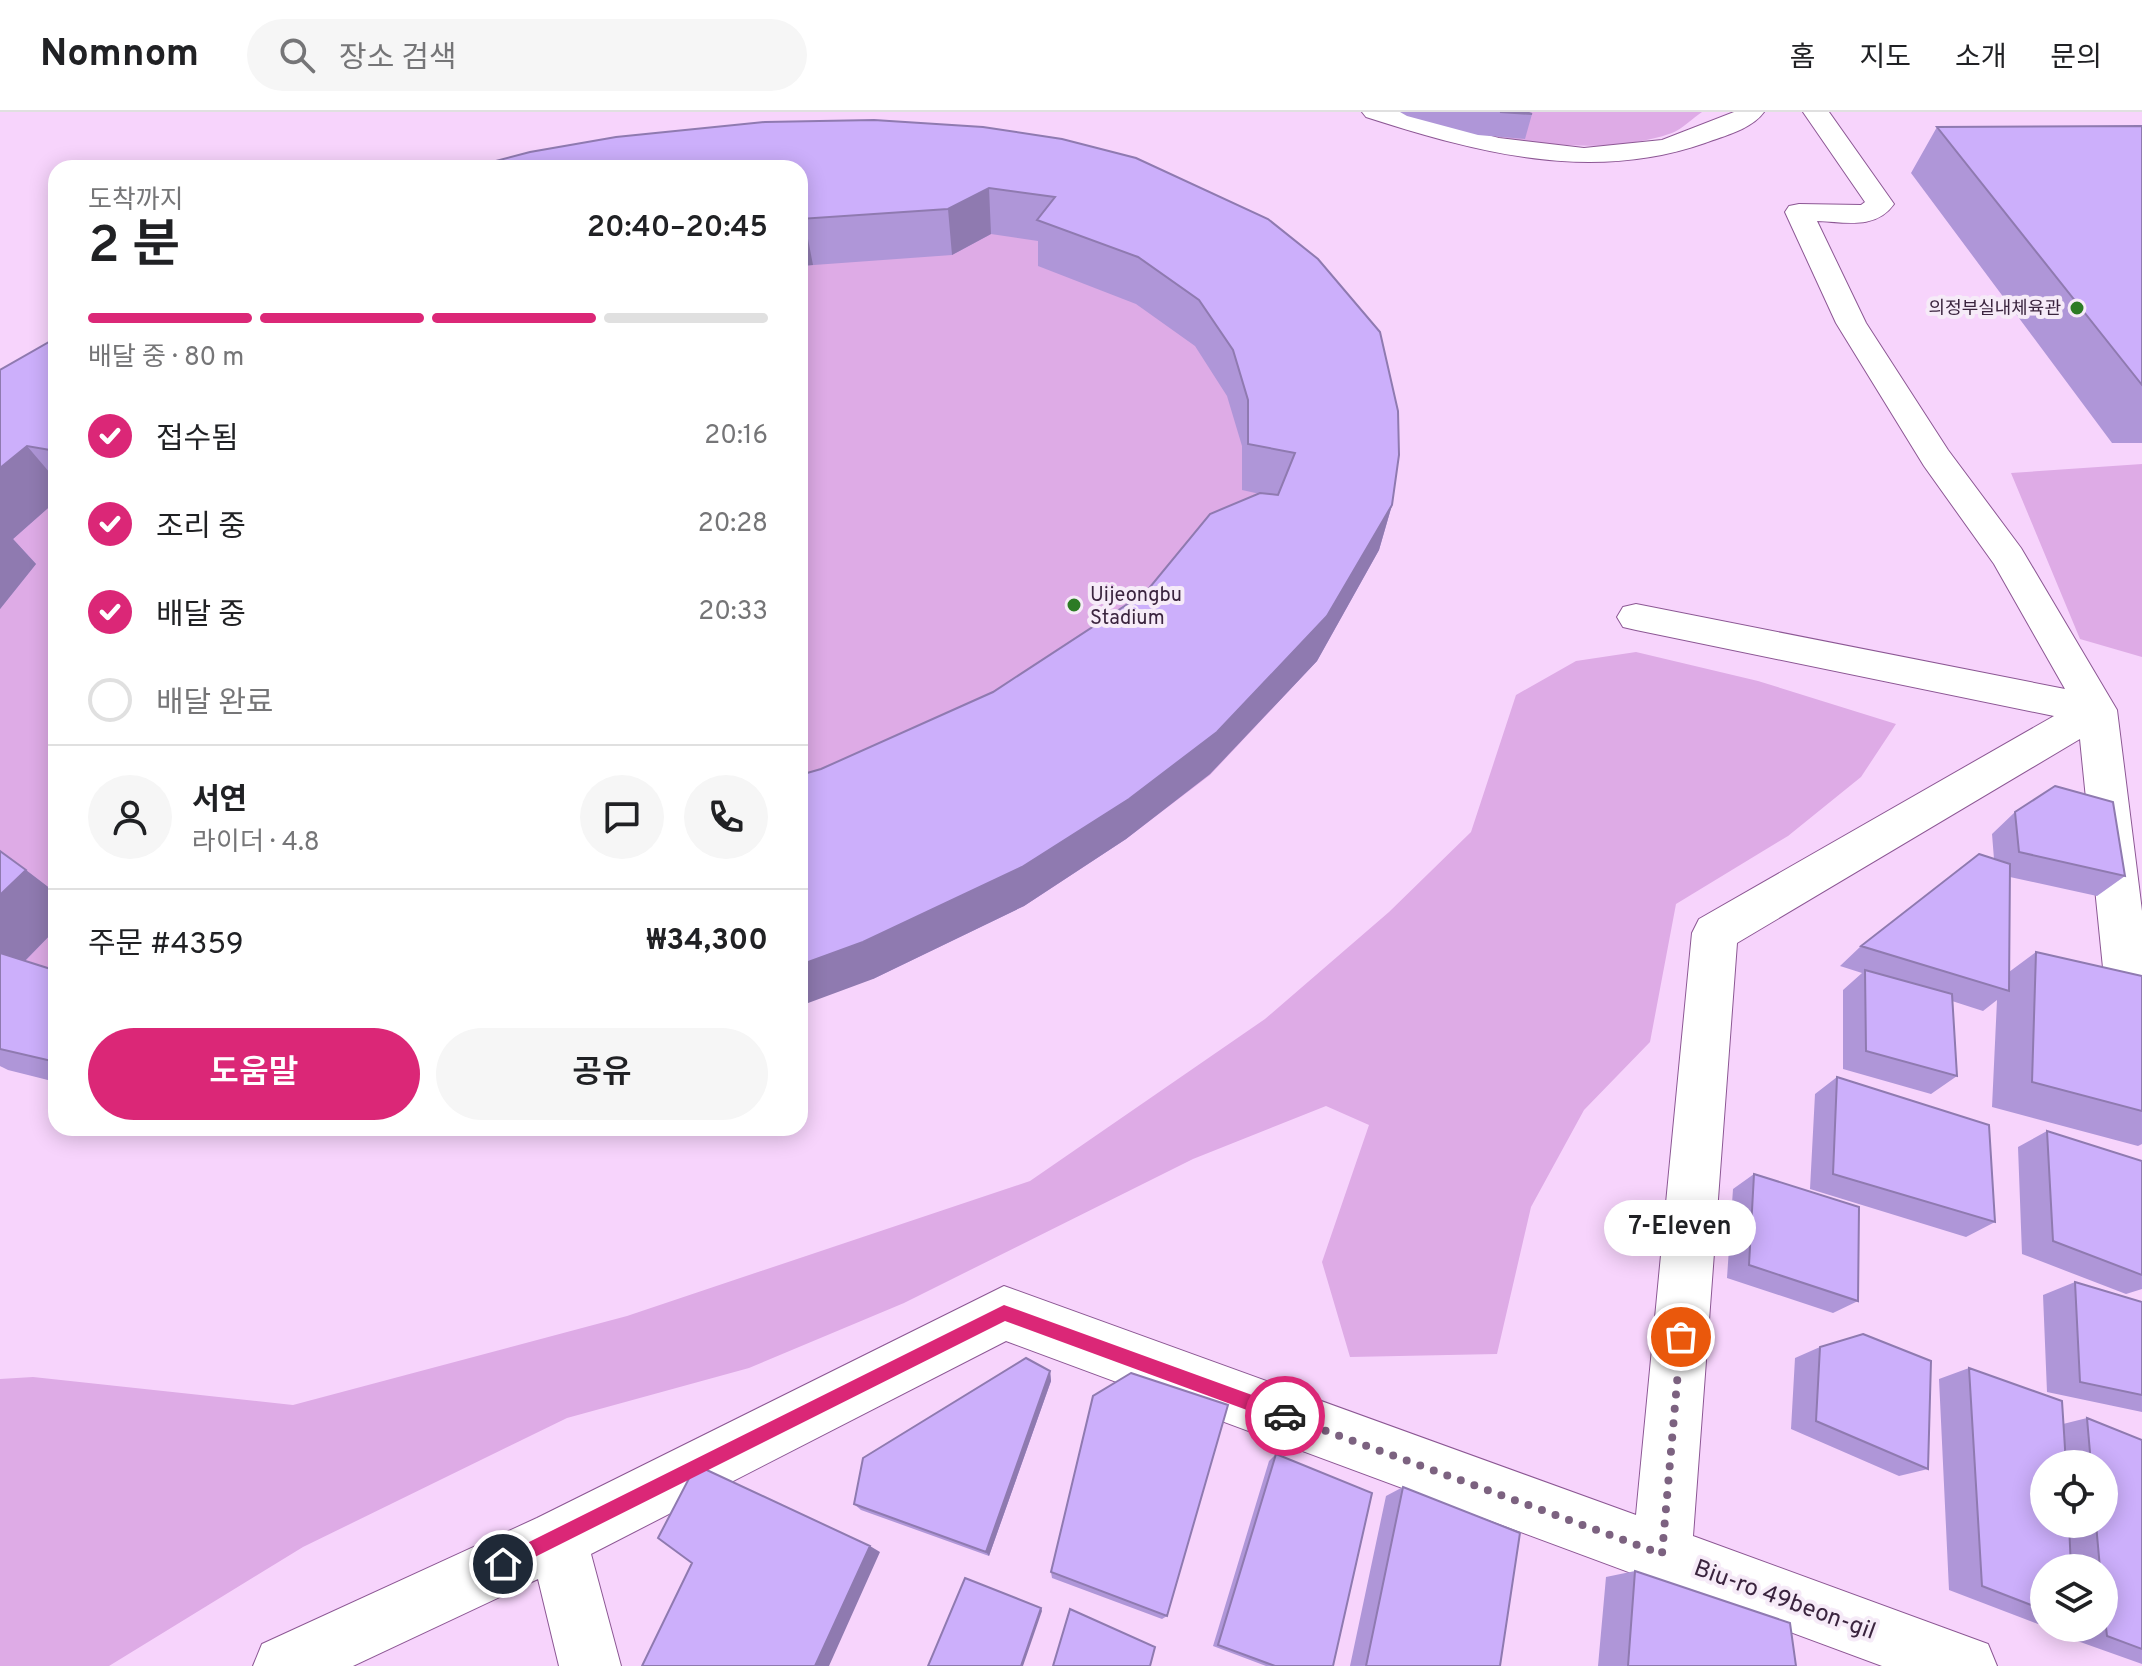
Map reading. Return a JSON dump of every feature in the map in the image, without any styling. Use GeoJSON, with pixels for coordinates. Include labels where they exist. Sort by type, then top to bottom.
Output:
{"type":"FeatureCollection","features":[{"type":"Feature","properties":{"kind":"street"},"geometry":{"type":"LineString","coordinates":[[1375,112],[1459,139],[1515,149],[1615,157],[1675,148],[1751,112]]}},
{"type":"Feature","properties":{"kind":"street"},"geometry":{"type":"LineString","coordinates":[[1816,112],[1880,204],[1868,214],[1799,212],[1845,309],[1936,458],[2008,557],[2097,710],[2142,1107]]}},
{"type":"Feature","properties":{"kind":"street"},"geometry":{"type":"LineString","coordinates":[[1636,617],[2097,710]]}},
{"type":"Feature","properties":{"kind":"street"},"geometry":{"type":"LineString","coordinates":[[1662,1554],[1715,933],[2097,710]]}},
{"type":"Feature","properties":{"kind":"street","name":"Biu-ro 49beon-gil"},"geometry":{"type":"LineString","coordinates":[[284,1666],[558,1539],[1004,1313],[1966,1666]]}},
{"type":"Feature","properties":{"kind":"street"},"geometry":{"type":"LineString","coordinates":[[558,1539],[590,1666]]}},
{"type":"Feature","properties":{"kind":"shaded area"},"geometry":{"type":"Polygon","coordinates":[[[1400,112],[1702,112],[1672,133],[1640,141],[1571,145],[1500,137],[1400,112]]]}},
{"type":"Feature","properties":{"kind":"shaded area","name":"Uijeongbu Stadium"},"geometry":{"type":"Polygon","coordinates":[[[880,166],[1201,233],[1317,661],[1210,775],[1126,839],[1024,906],[808,1002],[808,167],[880,166]]]}},
{"type":"Feature","properties":{"kind":"shaded area"},"geometry":{"type":"Polygon","coordinates":[[[48,409],[48,1080],[0,1066],[0,441],[48,409]]]}},
{"type":"Feature","properties":{"kind":"shaded area"},"geometry":{"type":"Polygon","coordinates":[[[2142,464],[2142,657],[2080,639],[2011,473],[2142,464]]]}},
{"type":"Feature","properties":{"kind":"shaded area"},"geometry":{"type":"Polygon","coordinates":[[[1636,652],[1758,681],[1896,724],[1861,777],[1788,836],[1676,904],[1650,1042],[1584,1110],[1531,1207],[1497,1354],[1350,1357],[1322,1262],[1369,1125],[1326,1106],[1193,1159],[904,1303],[749,1368],[567,1418],[303,1547],[109,1666],[0,1666],[0,1379],[33,1377],[293,1405],[627,1316],[1030,1181],[1265,1019],[1389,912],[1471,832],[1516,695],[1576,661],[1636,652]]]}},
{"type":"Feature","properties":{"kind":"building"},"geometry":{"type":"Polygon","coordinates":[[[874,120],[983,127],[1062,139],[1136,158],[1268,219],[1318,259],[1380,332],[1398,411],[1399,455],[1392,505],[1327,616],[1217,732],[1129,799],[1022,867],[863,942],[808,962],[808,773],[993,692],[1146,592],[1210,514],[1260,493],[1278,495],[1295,453],[1248,444],[1248,400],[1233,350],[1199,300],[1138,257],[1037,220],[1055,197],[989,188],[948,209],[808,218],[808,160],[500,160],[616,137],[765,122],[874,120]]]}},
{"type":"Feature","properties":{"kind":"building"},"geometry":{"type":"Polygon","coordinates":[[[2142,126],[2142,385],[1937,127],[2142,126]]]}},
{"type":"Feature","properties":{"kind":"building"},"geometry":{"type":"Polygon","coordinates":[[[48,343],[48,450],[27,446],[0,468],[0,370],[48,343]]]}},
{"type":"Feature","properties":{"kind":"building"},"geometry":{"type":"Polygon","coordinates":[[[2055,786],[2113,802],[2125,876],[2019,852],[2015,812],[2055,786]]]}},
{"type":"Feature","properties":{"kind":"building"},"geometry":{"type":"Polygon","coordinates":[[[0,851],[26,870],[0,895],[0,851]]]}},
{"type":"Feature","properties":{"kind":"building"},"geometry":{"type":"Polygon","coordinates":[[[1979,854],[2010,864],[2009,991],[1861,946],[1979,854]]]}},
{"type":"Feature","properties":{"kind":"building"},"geometry":{"type":"Polygon","coordinates":[[[2036,952],[2142,976],[2142,1111],[2032,1082],[2036,952]]]}},
{"type":"Feature","properties":{"kind":"building"},"geometry":{"type":"Polygon","coordinates":[[[0,953],[48,968],[48,1060],[0,1049],[0,953]]]}},
{"type":"Feature","properties":{"kind":"building"},"geometry":{"type":"Polygon","coordinates":[[[1865,970],[1952,994],[1957,1076],[1866,1051],[1865,970]]]}},
{"type":"Feature","properties":{"kind":"building"},"geometry":{"type":"Polygon","coordinates":[[[1837,1077],[1989,1125],[1995,1222],[1833,1174],[1837,1077]]]}},
{"type":"Feature","properties":{"kind":"building"},"geometry":{"type":"Polygon","coordinates":[[[2047,1131],[2142,1161],[2142,1275],[2053,1241],[2047,1131]]]}},
{"type":"Feature","properties":{"kind":"building"},"geometry":{"type":"Polygon","coordinates":[[[1754,1174],[1859,1207],[1858,1301],[1749,1265],[1754,1174]]]}},
{"type":"Feature","properties":{"kind":"building"},"geometry":{"type":"Polygon","coordinates":[[[2075,1282],[2142,1302],[2142,1395],[2080,1382],[2075,1282]]]}},
{"type":"Feature","properties":{"kind":"building"},"geometry":{"type":"Polygon","coordinates":[[[1863,1334],[1931,1361],[1928,1469],[1816,1421],[1820,1347],[1863,1334]]]}},
{"type":"Feature","properties":{"kind":"building"},"geometry":{"type":"Polygon","coordinates":[[[1026,1358],[1050,1371],[986,1552],[854,1504],[863,1458],[1026,1358]]]}},
{"type":"Feature","properties":{"kind":"building"},"geometry":{"type":"Polygon","coordinates":[[[1969,1368],[2062,1401],[2065,1450],[2030,1450],[2030,1538],[2070,1538],[2070,1554],[2030,1554],[2030,1605],[1982,1586],[1969,1368]]]}},
{"type":"Feature","properties":{"kind":"building"},"geometry":{"type":"Polygon","coordinates":[[[1131,1373],[1228,1405],[1167,1616],[1051,1572],[1093,1396],[1131,1373]]]}},
{"type":"Feature","properties":{"kind":"building"},"geometry":{"type":"Polygon","coordinates":[[[2087,1418],[2142,1440],[2142,1649],[2118,1640],[2118,1554],[2099,1554],[2097,1538],[2118,1538],[2118,1450],[2090,1450],[2087,1418]]]}},
{"type":"Feature","properties":{"kind":"building"},"geometry":{"type":"Polygon","coordinates":[[[1276,1454],[1372,1493],[1333,1666],[1275,1666],[1218,1645],[1276,1454]]]}},
{"type":"Feature","properties":{"kind":"building"},"geometry":{"type":"Polygon","coordinates":[[[696,1465],[870,1546],[815,1666],[642,1666],[692,1563],[658,1538],[696,1465]]]}},
{"type":"Feature","properties":{"kind":"building"},"geometry":{"type":"Polygon","coordinates":[[[1403,1487],[1520,1533],[1500,1666],[1366,1666],[1403,1487]]]}},
{"type":"Feature","properties":{"kind":"building"},"geometry":{"type":"Polygon","coordinates":[[[1635,1571],[1790,1623],[1796,1666],[1628,1666],[1635,1571]]]}},
{"type":"Feature","properties":{"kind":"building"},"geometry":{"type":"Polygon","coordinates":[[[965,1578],[1041,1608],[1021,1666],[928,1666],[965,1578]]]}},
{"type":"Feature","properties":{"kind":"building"},"geometry":{"type":"Polygon","coordinates":[[[1070,1609],[1155,1647],[1150,1666],[1053,1666],[1070,1609]]]}},
{"type":"Feature","properties":{"kind":"way so far"},"geometry":{"type":"LineString","coordinates":[[1285,1416],[1662,1554],[1681,1337]]}},
{"type":"Feature","properties":{"kind":"place","name":"의정부실내체육관"},"geometry":{"type":"Point","coordinates":[2077,308]}},
{"type":"Feature","properties":{"kind":"place","name":"Uijeongbu Stadium"},"geometry":{"type":"Point","coordinates":[1074,605]}},
{"type":"Feature","properties":{"kind":"place","name":"7-Eleven"},"geometry":{"type":"Point","coordinates":[1681,1337]}},
{"type":"Feature","properties":{"kind":"route"},"geometry":{"type":"LineString","coordinates":[[503,1564],[1004,1313],[1285,1416]]}}]}
